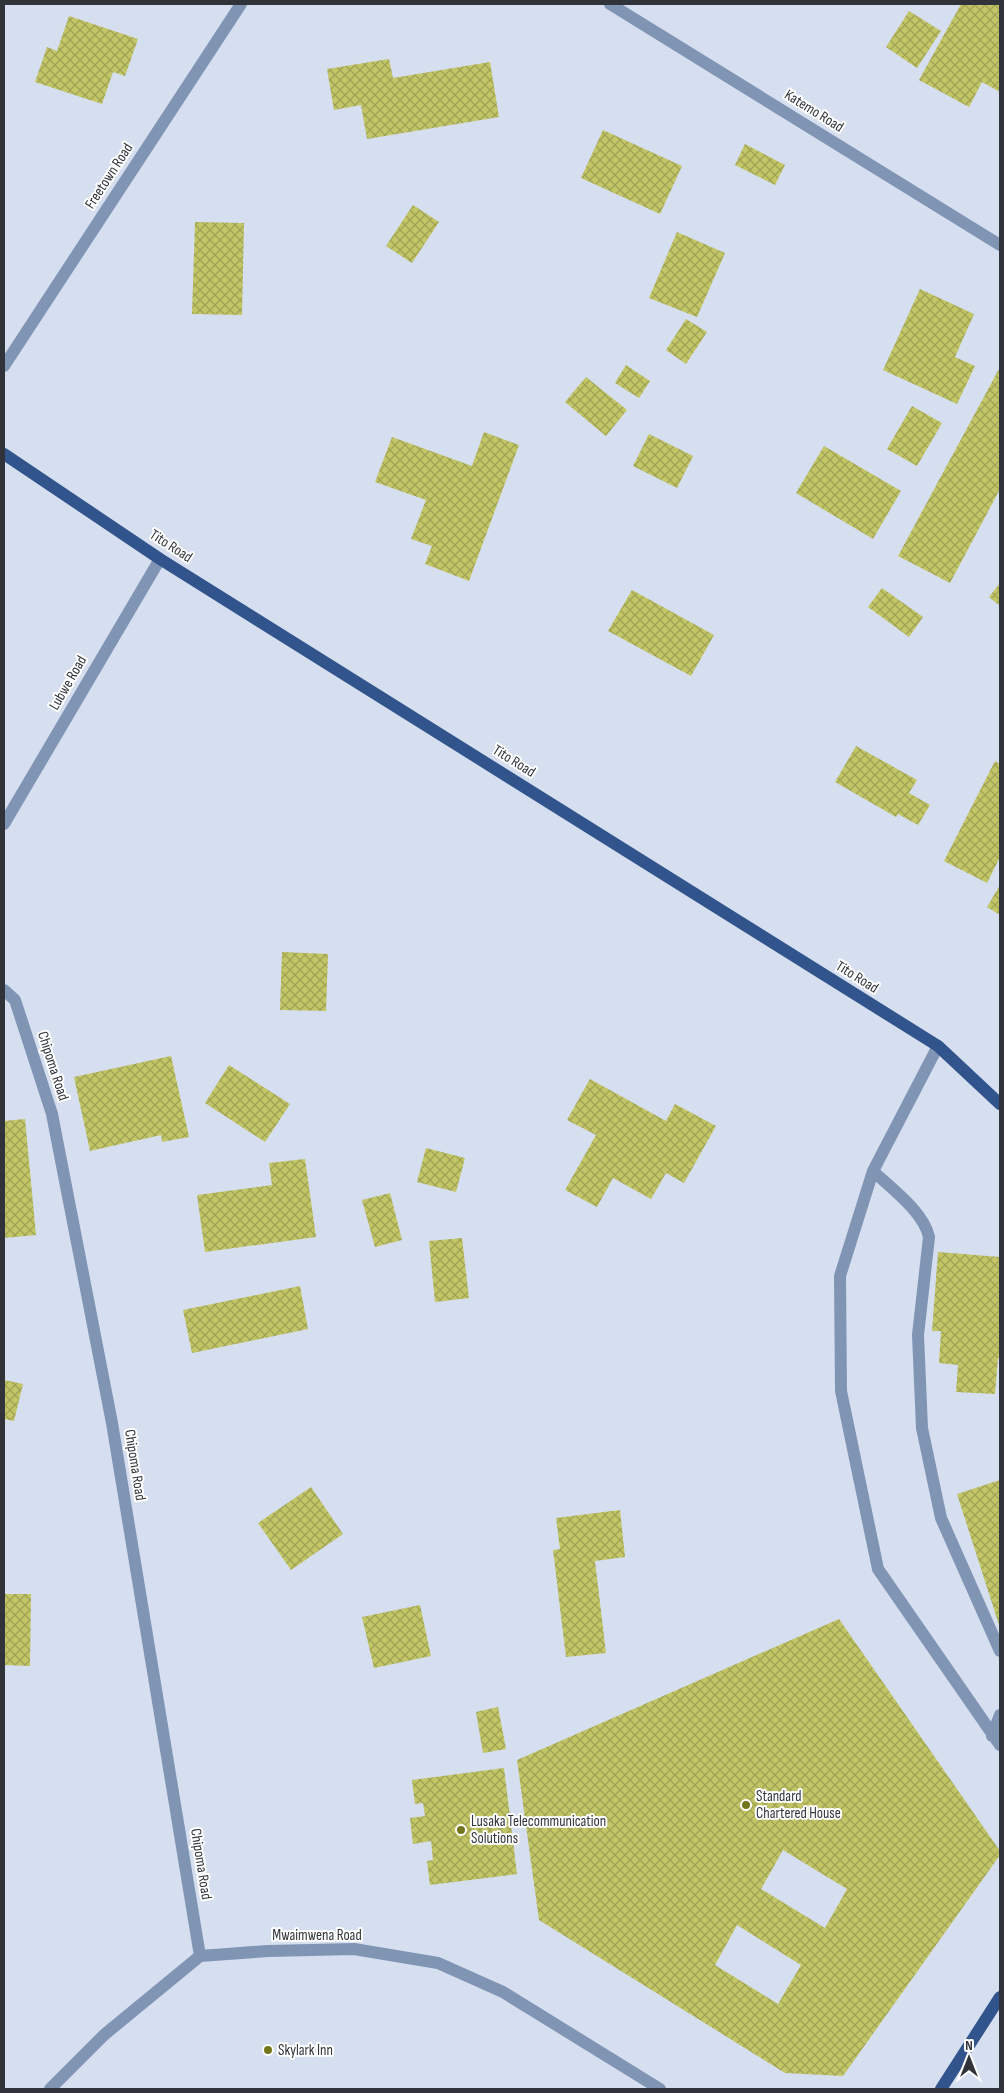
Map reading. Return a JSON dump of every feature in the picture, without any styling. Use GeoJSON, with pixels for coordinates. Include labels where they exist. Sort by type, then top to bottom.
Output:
{"type":"FeatureCollection","features":[{"type":"Feature","properties":{"kind":"main road","name":"Tito Road"},"geometry":{"type":"LineString","coordinates":[[4,454],[160,558],[938,1046],[1000,1104]]}},
{"type":"Feature","properties":{"kind":"main road"},"geometry":{"type":"LineString","coordinates":[[941,2089],[1000,1997]]}},
{"type":"Feature","properties":{"kind":"street","name":"Freetown Road"},"geometry":{"type":"LineString","coordinates":[[4,366],[241,4]]}},
{"type":"Feature","properties":{"kind":"street","name":"Katemo Road"},"geometry":{"type":"LineString","coordinates":[[610,4],[1000,245]]}},
{"type":"Feature","properties":{"kind":"street","name":"Lubwe Road"},"geometry":{"type":"LineString","coordinates":[[4,824],[160,558]]}},
{"type":"Feature","properties":{"kind":"street","name":"Chipoma Road"},"geometry":{"type":"LineString","coordinates":[[4,990],[14,1000],[52,1114],[112,1423],[200,1956]]}},
{"type":"Feature","properties":{"kind":"street"},"geometry":{"type":"LineString","coordinates":[[938,1046],[873,1171],[840,1276],[841,1391],[878,1569],[996,1741]]}},
{"type":"Feature","properties":{"kind":"street"},"geometry":{"type":"LineString","coordinates":[[873,1171],[920,1217],[927,1228],[929,1237],[918,1334],[922,1428],[941,1518],[1000,1651]]}},
{"type":"Feature","properties":{"kind":"street"},"geometry":{"type":"LineString","coordinates":[[996,1741],[1000,1715]]}},
{"type":"Feature","properties":{"kind":"street","name":"Mwaimwena Road"},"geometry":{"type":"LineString","coordinates":[[200,1956],[268,1951],[354,1949],[438,1963],[503,1992],[660,2089]]}},
{"type":"Feature","properties":{"kind":"street"},"geometry":{"type":"LineString","coordinates":[[50,2089],[104,2035],[200,1956]]}},
{"type":"Feature","properties":{"kind":"building"},"geometry":{"type":"Polygon","coordinates":[[[961,4],[1000,4],[1000,92],[982,82],[969,107],[919,80],[961,4]]]}},
{"type":"Feature","properties":{"kind":"building"},"geometry":{"type":"Polygon","coordinates":[[[909,11],[941,31],[917,68],[886,47],[909,11]]]}},
{"type":"Feature","properties":{"kind":"building"},"geometry":{"type":"Polygon","coordinates":[[[69,16],[138,39],[125,76],[113,72],[102,104],[35,82],[47,47],[57,51],[69,16]]]}},
{"type":"Feature","properties":{"kind":"building"},"geometry":{"type":"Polygon","coordinates":[[[389,59],[393,78],[490,62],[499,117],[367,139],[361,105],[334,110],[327,69],[389,59]]]}},
{"type":"Feature","properties":{"kind":"building"},"geometry":{"type":"Polygon","coordinates":[[[603,130],[682,166],[660,214],[581,178],[603,130]]]}},
{"type":"Feature","properties":{"kind":"building"},"geometry":{"type":"Polygon","coordinates":[[[745,144],[785,165],[775,185],[735,165],[745,144]]]}},
{"type":"Feature","properties":{"kind":"building"},"geometry":{"type":"Polygon","coordinates":[[[413,205],[439,222],[412,263],[386,246],[413,205]]]}},
{"type":"Feature","properties":{"kind":"building"},"geometry":{"type":"Polygon","coordinates":[[[195,222],[244,223],[242,315],[192,314],[195,222]]]}},
{"type":"Feature","properties":{"kind":"building"},"geometry":{"type":"Polygon","coordinates":[[[677,232],[725,253],[697,317],[649,298],[677,232]]]}},
{"type":"Feature","properties":{"kind":"building"},"geometry":{"type":"Polygon","coordinates":[[[920,289],[974,314],[955,357],[975,366],[957,404],[883,370],[920,289]]]}},
{"type":"Feature","properties":{"kind":"building"},"geometry":{"type":"Polygon","coordinates":[[[686,319],[707,332],[686,364],[666,350],[686,319]]]}},
{"type":"Feature","properties":{"kind":"building"},"geometry":{"type":"Polygon","coordinates":[[[626,365],[650,381],[639,398],[615,383],[626,365]]]}},
{"type":"Feature","properties":{"kind":"building"},"geometry":{"type":"Polygon","coordinates":[[[1000,367],[1000,489],[950,583],[898,556],[1000,367]]]}},
{"type":"Feature","properties":{"kind":"building"},"geometry":{"type":"Polygon","coordinates":[[[586,377],[627,410],[606,436],[565,402],[586,377]]]}},
{"type":"Feature","properties":{"kind":"building"},"geometry":{"type":"Polygon","coordinates":[[[912,406],[942,423],[917,466],[887,449],[912,406]]]}},
{"type":"Feature","properties":{"kind":"building"},"geometry":{"type":"Polygon","coordinates":[[[484,432],[519,445],[469,581],[425,564],[432,546],[411,539],[426,500],[375,482],[392,437],[472,466],[484,432]]]}},
{"type":"Feature","properties":{"kind":"building"},"geometry":{"type":"Polygon","coordinates":[[[649,434],[693,456],[677,488],[633,466],[649,434]]]}},
{"type":"Feature","properties":{"kind":"building"},"geometry":{"type":"Polygon","coordinates":[[[824,446],[901,491],[873,539],[796,493],[824,446]]]}},
{"type":"Feature","properties":{"kind":"building"},"geometry":{"type":"Polygon","coordinates":[[[1000,583],[1000,606],[989,597],[1000,583]]]}},
{"type":"Feature","properties":{"kind":"building"},"geometry":{"type":"Polygon","coordinates":[[[882,588],[923,617],[909,637],[868,607],[882,588]]]}},
{"type":"Feature","properties":{"kind":"building"},"geometry":{"type":"Polygon","coordinates":[[[632,590],[714,635],[691,676],[608,631],[632,590]]]}},
{"type":"Feature","properties":{"kind":"building"},"geometry":{"type":"Polygon","coordinates":[[[856,746],[917,780],[909,793],[930,805],[918,825],[898,814],[896,817],[835,782],[856,746]]]}},
{"type":"Feature","properties":{"kind":"building"},"geometry":{"type":"Polygon","coordinates":[[[995,761],[1000,764],[1000,857],[987,883],[944,861],[995,761]]]}},
{"type":"Feature","properties":{"kind":"building"},"geometry":{"type":"Polygon","coordinates":[[[1000,885],[1000,915],[987,907],[1000,885]]]}},
{"type":"Feature","properties":{"kind":"building"},"geometry":{"type":"Polygon","coordinates":[[[282,952],[328,954],[326,1011],[280,1010],[282,952]]]}},
{"type":"Feature","properties":{"kind":"building"},"geometry":{"type":"Polygon","coordinates":[[[171,1056],[189,1137],[162,1142],[161,1135],[90,1151],[74,1077],[171,1056]]]}},
{"type":"Feature","properties":{"kind":"building"},"geometry":{"type":"Polygon","coordinates":[[[229,1065],[290,1104],[265,1142],[205,1103],[229,1065]]]}},
{"type":"Feature","properties":{"kind":"building"},"geometry":{"type":"Polygon","coordinates":[[[590,1079],[666,1121],[675,1104],[716,1126],[684,1183],[666,1173],[651,1199],[613,1178],[597,1207],[565,1190],[596,1135],[567,1120],[590,1079]]]}},
{"type":"Feature","properties":{"kind":"building"},"geometry":{"type":"Polygon","coordinates":[[[25,1119],[36,1235],[4,1238],[4,1121],[25,1119]]]}},
{"type":"Feature","properties":{"kind":"building"},"geometry":{"type":"Polygon","coordinates":[[[426,1148],[465,1158],[456,1192],[417,1182],[426,1148]]]}},
{"type":"Feature","properties":{"kind":"building"},"geometry":{"type":"Polygon","coordinates":[[[305,1159],[316,1237],[205,1252],[197,1195],[272,1185],[269,1163],[305,1159]]]}},
{"type":"Feature","properties":{"kind":"building"},"geometry":{"type":"Polygon","coordinates":[[[390,1193],[402,1240],[375,1247],[362,1200],[390,1193]]]}},
{"type":"Feature","properties":{"kind":"building"},"geometry":{"type":"Polygon","coordinates":[[[462,1238],[469,1298],[435,1302],[429,1241],[462,1238]]]}},
{"type":"Feature","properties":{"kind":"building"},"geometry":{"type":"Polygon","coordinates":[[[938,1252],[1000,1257],[1000,1358],[998,1358],[995,1394],[956,1392],[958,1365],[939,1363],[941,1331],[932,1331],[938,1252]]]}},
{"type":"Feature","properties":{"kind":"building"},"geometry":{"type":"Polygon","coordinates":[[[300,1286],[308,1329],[192,1353],[183,1310],[300,1286]]]}},
{"type":"Feature","properties":{"kind":"building"},"geometry":{"type":"Polygon","coordinates":[[[4,1380],[23,1384],[14,1421],[4,1419],[4,1380]]]}},
{"type":"Feature","properties":{"kind":"building"},"geometry":{"type":"Polygon","coordinates":[[[1000,1480],[1000,1628],[957,1494],[1000,1480]]]}},
{"type":"Feature","properties":{"kind":"building"},"geometry":{"type":"Polygon","coordinates":[[[311,1487],[343,1534],[291,1570],[258,1523],[311,1487]]]}},
{"type":"Feature","properties":{"kind":"building"},"geometry":{"type":"Polygon","coordinates":[[[620,1510],[625,1557],[595,1561],[606,1653],[566,1657],[553,1550],[560,1549],[556,1518],[620,1510]]]}},
{"type":"Feature","properties":{"kind":"building"},"geometry":{"type":"Polygon","coordinates":[[[4,1594],[31,1594],[30,1666],[4,1665],[4,1594]]]}},
{"type":"Feature","properties":{"kind":"building"},"geometry":{"type":"Polygon","coordinates":[[[420,1605],[431,1656],[374,1668],[362,1617],[420,1605]]]}},
{"type":"Feature","properties":{"kind":"building","name":"Standard Chartered House"},"geometry":{"type":"Polygon","coordinates":[[[839,1619],[1000,1851],[1000,1855],[843,2076],[785,2073],[539,1920],[517,1760],[839,1619]],[[783,1850],[761,1889],[825,1928],[847,1889],[783,1850]],[[737,1925],[715,1965],[778,2004],[801,1965],[737,1925]]]}},
{"type":"Feature","properties":{"kind":"building"},"geometry":{"type":"Polygon","coordinates":[[[498,1707],[506,1749],[483,1753],[476,1712],[498,1707]]]}},
{"type":"Feature","properties":{"kind":"building","name":"Lusaka Telecommunication Solutions"},"geometry":{"type":"Polygon","coordinates":[[[504,1768],[517,1874],[430,1885],[427,1861],[433,1860],[431,1841],[413,1844],[410,1818],[425,1816],[423,1803],[415,1804],[412,1780],[504,1768]]]}},
{"type":"Feature","properties":{"kind":"place","name":"Standard Chartered House"},"geometry":{"type":"Point","coordinates":[746,1805]}},
{"type":"Feature","properties":{"kind":"place","name":"Lusaka Telecommunication Solutions"},"geometry":{"type":"Point","coordinates":[461,1830]}},
{"type":"Feature","properties":{"kind":"place","name":"Skylark Inn"},"geometry":{"type":"Point","coordinates":[268,2050]}}]}
